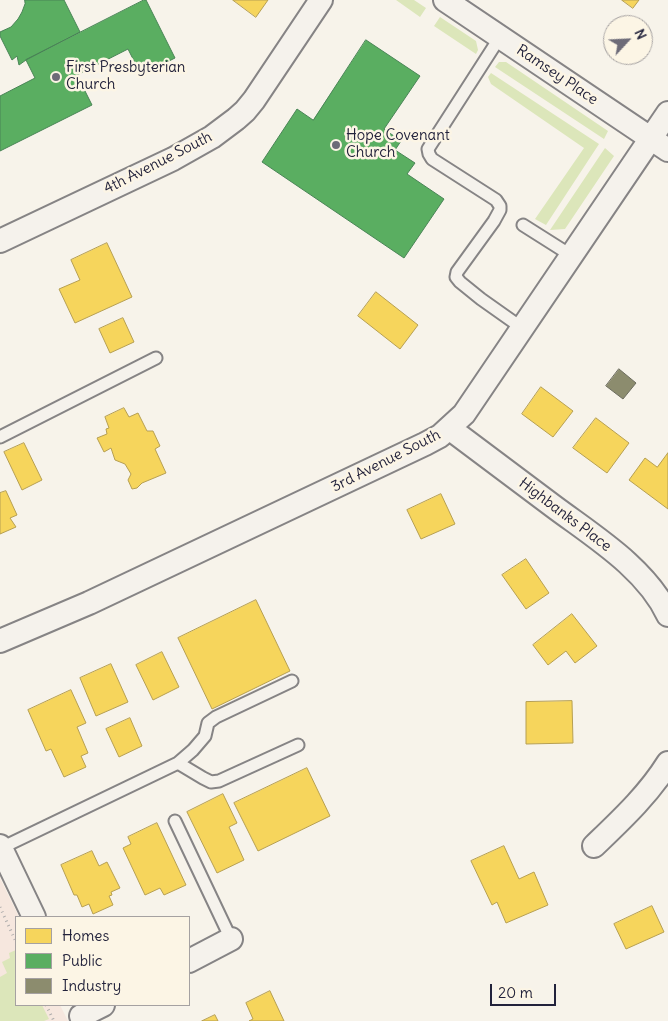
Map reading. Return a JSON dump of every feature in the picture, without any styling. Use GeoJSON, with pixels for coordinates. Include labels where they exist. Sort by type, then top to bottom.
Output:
{"type":"FeatureCollection","features":[{"type":"Feature","properties":{"kind":"street","name":"4th Avenue South"},"geometry":{"type":"LineString","coordinates":[[0,241],[173,159],[212,137],[236,119],[254,100],[321,0]]}},
{"type":"Feature","properties":{"kind":"street","name":"Ramsey Place"},"geometry":{"type":"LineString","coordinates":[[446,0],[659,144]]}},
{"type":"Feature","properties":{"kind":"street","name":"3rd Avenue South"},"geometry":{"type":"LineString","coordinates":[[0,641],[89,603],[440,436],[464,414],[572,256],[659,144],[668,113]]}},
{"type":"Feature","properties":{"kind":"street","name":"Highbanks Place"},"geometry":{"type":"LineString","coordinates":[[449,428],[611,549],[653,591],[668,615]]}},
{"type":"Feature","properties":{"kind":"street"},"geometry":{"type":"LineString","coordinates":[[594,846],[644,796],[668,763]]}},
{"type":"Feature","properties":{"kind":"street"},"geometry":{"type":"LineString","coordinates":[[0,847],[34,916]]}},
{"type":"Feature","properties":{"kind":"street"},"geometry":{"type":"LineString","coordinates":[[190,960],[231,939]]}},
{"type":"Feature","properties":{"kind":"street"},"geometry":{"type":"LineString","coordinates":[[80,1014],[100,1006]]}},
{"type":"Feature","properties":{"kind":"lane"},"geometry":{"type":"LineString","coordinates":[[500,37],[428,149],[432,159],[496,200],[500,206],[500,210],[494,220],[457,272],[456,277],[481,299],[522,328]]}},
{"type":"Feature","properties":{"kind":"lane"},"geometry":{"type":"LineString","coordinates":[[523,225],[572,256]]}},
{"type":"Feature","properties":{"kind":"lane"},"geometry":{"type":"LineString","coordinates":[[0,437],[156,358]]}},
{"type":"Feature","properties":{"kind":"lane"},"geometry":{"type":"LineString","coordinates":[[0,847],[178,763],[205,736],[208,723],[216,717],[292,681]]}},
{"type":"Feature","properties":{"kind":"lane"},"geometry":{"type":"LineString","coordinates":[[178,763],[211,782],[220,781],[298,745]]}},
{"type":"Feature","properties":{"kind":"lane"},"geometry":{"type":"LineString","coordinates":[[175,821],[231,939]]}},
{"type":"Feature","properties":{"kind":"path"},"geometry":{"type":"LineString","coordinates":[[0,908],[15,940]]}},
{"type":"Feature","properties":{"kind":"path"},"geometry":{"type":"LineString","coordinates":[[46,1006],[54,1021]]}},
{"type":"Feature","properties":{"kind":"shaded area"},"geometry":{"type":"Polygon","coordinates":[[[0,878],[19,916],[15,916],[15,1006],[60,1006],[68,1021],[0,1021],[0,878]]]}},
{"type":"Feature","properties":{"kind":"green space"},"geometry":{"type":"Polygon","coordinates":[[[396,0],[414,0],[426,8],[420,17],[396,0]]]}},
{"type":"Feature","properties":{"kind":"green space"},"geometry":{"type":"Polygon","coordinates":[[[440,17],[476,41],[478,50],[476,54],[434,26],[440,17]]]}},
{"type":"Feature","properties":{"kind":"green space"},"geometry":{"type":"Polygon","coordinates":[[[499,62],[506,62],[608,131],[604,139],[495,67],[499,62]]]}},
{"type":"Feature","properties":{"kind":"green space"},"geometry":{"type":"Polygon","coordinates":[[[491,73],[599,144],[546,225],[535,219],[584,148],[491,84],[488,77],[491,73]]]}},
{"type":"Feature","properties":{"kind":"green space"},"geometry":{"type":"Polygon","coordinates":[[[605,148],[614,156],[565,229],[550,230],[605,148]]]}},
{"type":"Feature","properties":{"kind":"green space"},"geometry":{"type":"Polygon","coordinates":[[[15,950],[15,1006],[42,1006],[49,1019],[44,1021],[0,1021],[0,977],[7,973],[2,962],[10,958],[9,953],[15,950]]]}},
{"type":"Feature","properties":{"kind":"building: Homes"},"geometry":{"type":"Polygon","coordinates":[[[233,0],[268,0],[256,17],[233,0]]]}},
{"type":"Feature","properties":{"kind":"building: Homes"},"geometry":{"type":"Polygon","coordinates":[[[622,0],[639,0],[633,8],[622,0]]]}},
{"type":"Feature","properties":{"kind":"building: Homes"},"geometry":{"type":"Polygon","coordinates":[[[107,243],[132,297],[75,323],[59,289],[80,280],[71,260],[107,243]]]}},
{"type":"Feature","properties":{"kind":"building: Homes"},"geometry":{"type":"Polygon","coordinates":[[[376,292],[418,325],[400,349],[358,316],[376,292]]]}},
{"type":"Feature","properties":{"kind":"building: Homes"},"geometry":{"type":"Polygon","coordinates":[[[123,318],[134,342],[110,353],[99,329],[123,318]]]}},
{"type":"Feature","properties":{"kind":"building: Homes"},"geometry":{"type":"Polygon","coordinates":[[[541,387],[573,411],[553,437],[522,414],[541,387]]]}},
{"type":"Feature","properties":{"kind":"building: Homes"},"geometry":{"type":"Polygon","coordinates":[[[124,408],[129,417],[138,413],[147,431],[153,431],[160,446],[155,449],[166,473],[132,489],[128,480],[131,474],[125,464],[115,460],[111,448],[104,452],[97,438],[107,434],[106,429],[109,428],[105,417],[124,408]]]}},
{"type":"Feature","properties":{"kind":"building: Homes"},"geometry":{"type":"Polygon","coordinates":[[[596,418],[629,443],[607,473],[573,448],[596,418]]]}},
{"type":"Feature","properties":{"kind":"building: Homes"},"geometry":{"type":"Polygon","coordinates":[[[24,443],[42,480],[22,490],[4,452],[24,443]]]}},
{"type":"Feature","properties":{"kind":"building: Homes"},"geometry":{"type":"Polygon","coordinates":[[[668,453],[668,509],[629,480],[645,458],[657,467],[668,453]]]}},
{"type":"Feature","properties":{"kind":"building: Homes"},"geometry":{"type":"Polygon","coordinates":[[[6,491],[17,515],[10,518],[16,527],[0,534],[0,493],[6,491]]]}},
{"type":"Feature","properties":{"kind":"building: Homes"},"geometry":{"type":"Polygon","coordinates":[[[441,494],[455,524],[421,539],[407,510],[441,494]]]}},
{"type":"Feature","properties":{"kind":"building: Homes"},"geometry":{"type":"Polygon","coordinates":[[[526,559],[549,593],[526,609],[502,575],[526,559]]]}},
{"type":"Feature","properties":{"kind":"building: Homes"},"geometry":{"type":"Polygon","coordinates":[[[256,600],[290,671],[212,709],[178,638],[256,600]]]}},
{"type":"Feature","properties":{"kind":"building: Homes"},"geometry":{"type":"Polygon","coordinates":[[[572,614],[597,646],[575,663],[566,651],[548,665],[533,645],[572,614]]]}},
{"type":"Feature","properties":{"kind":"building: Homes"},"geometry":{"type":"Polygon","coordinates":[[[162,652],[179,687],[153,700],[136,665],[162,652]]]}},
{"type":"Feature","properties":{"kind":"building: Homes"},"geometry":{"type":"Polygon","coordinates":[[[111,664],[128,702],[96,716],[80,678],[111,664]]]}},
{"type":"Feature","properties":{"kind":"building: Homes"},"geometry":{"type":"Polygon","coordinates":[[[71,690],[86,723],[77,727],[88,753],[81,756],[86,767],[64,777],[51,749],[46,751],[28,710],[71,690]]]}},
{"type":"Feature","properties":{"kind":"building: Homes"},"geometry":{"type":"Polygon","coordinates":[[[572,701],[573,743],[526,744],[526,702],[572,701]]]}},
{"type":"Feature","properties":{"kind":"building: Homes"},"geometry":{"type":"Polygon","coordinates":[[[130,718],[142,746],[119,757],[106,729],[130,718]]]}},
{"type":"Feature","properties":{"kind":"building: Homes"},"geometry":{"type":"Polygon","coordinates":[[[307,768],[330,816],[258,851],[234,803],[307,768]]]}},
{"type":"Feature","properties":{"kind":"building: Homes"},"geometry":{"type":"Polygon","coordinates":[[[223,794],[237,823],[229,827],[244,860],[217,873],[187,812],[223,794]]]}},
{"type":"Feature","properties":{"kind":"building: Homes"},"geometry":{"type":"Polygon","coordinates":[[[157,823],[186,885],[164,895],[160,888],[145,895],[123,848],[131,844],[128,837],[157,823]]]}},
{"type":"Feature","properties":{"kind":"building: Homes"},"geometry":{"type":"Polygon","coordinates":[[[504,846],[519,879],[534,872],[548,905],[506,923],[497,902],[492,905],[471,861],[504,846]]]}},
{"type":"Feature","properties":{"kind":"building: Homes"},"geometry":{"type":"Polygon","coordinates":[[[92,851],[99,866],[107,862],[120,888],[111,892],[112,895],[109,896],[113,905],[93,914],[89,904],[82,907],[77,895],[74,895],[61,865],[92,851]]]}},
{"type":"Feature","properties":{"kind":"building: Homes"},"geometry":{"type":"Polygon","coordinates":[[[652,906],[664,932],[626,949],[614,924],[652,906]]]}},
{"type":"Feature","properties":{"kind":"building: Homes"},"geometry":{"type":"Polygon","coordinates":[[[270,991],[284,1021],[249,1021],[253,1019],[246,1003],[270,991]]]}},
{"type":"Feature","properties":{"kind":"building: Homes"},"geometry":{"type":"Polygon","coordinates":[[[215,1015],[218,1021],[202,1021],[215,1015]]]}},
{"type":"Feature","properties":{"kind":"building: Public"},"geometry":{"type":"Polygon","coordinates":[[[25,0],[64,0],[80,32],[19,65],[17,56],[12,60],[0,36],[0,32],[11,27],[18,19],[25,0]]]}},
{"type":"Feature","properties":{"kind":"building: Public","name":"First Presbyterian Church"},"geometry":{"type":"Polygon","coordinates":[[[146,0],[175,58],[141,75],[128,49],[77,75],[92,105],[0,151],[0,96],[35,78],[26,60],[146,0]]]}},
{"type":"Feature","properties":{"kind":"building: Public","name":"Hope Covenant Church"},"geometry":{"type":"Polygon","coordinates":[[[366,40],[420,76],[384,129],[401,141],[395,150],[415,163],[407,174],[444,199],[404,258],[262,162],[297,109],[313,120],[366,40]]]}},
{"type":"Feature","properties":{"kind":"building: Industry"},"geometry":{"type":"Polygon","coordinates":[[[619,369],[636,383],[623,399],[606,386],[619,369]]]}},
{"type":"Feature","properties":{"kind":"place","name":"First Presbyterian Church"},"geometry":{"type":"Point","coordinates":[56,77]}},
{"type":"Feature","properties":{"kind":"place","name":"Hope Covenant Church"},"geometry":{"type":"Point","coordinates":[336,145]}}]}
